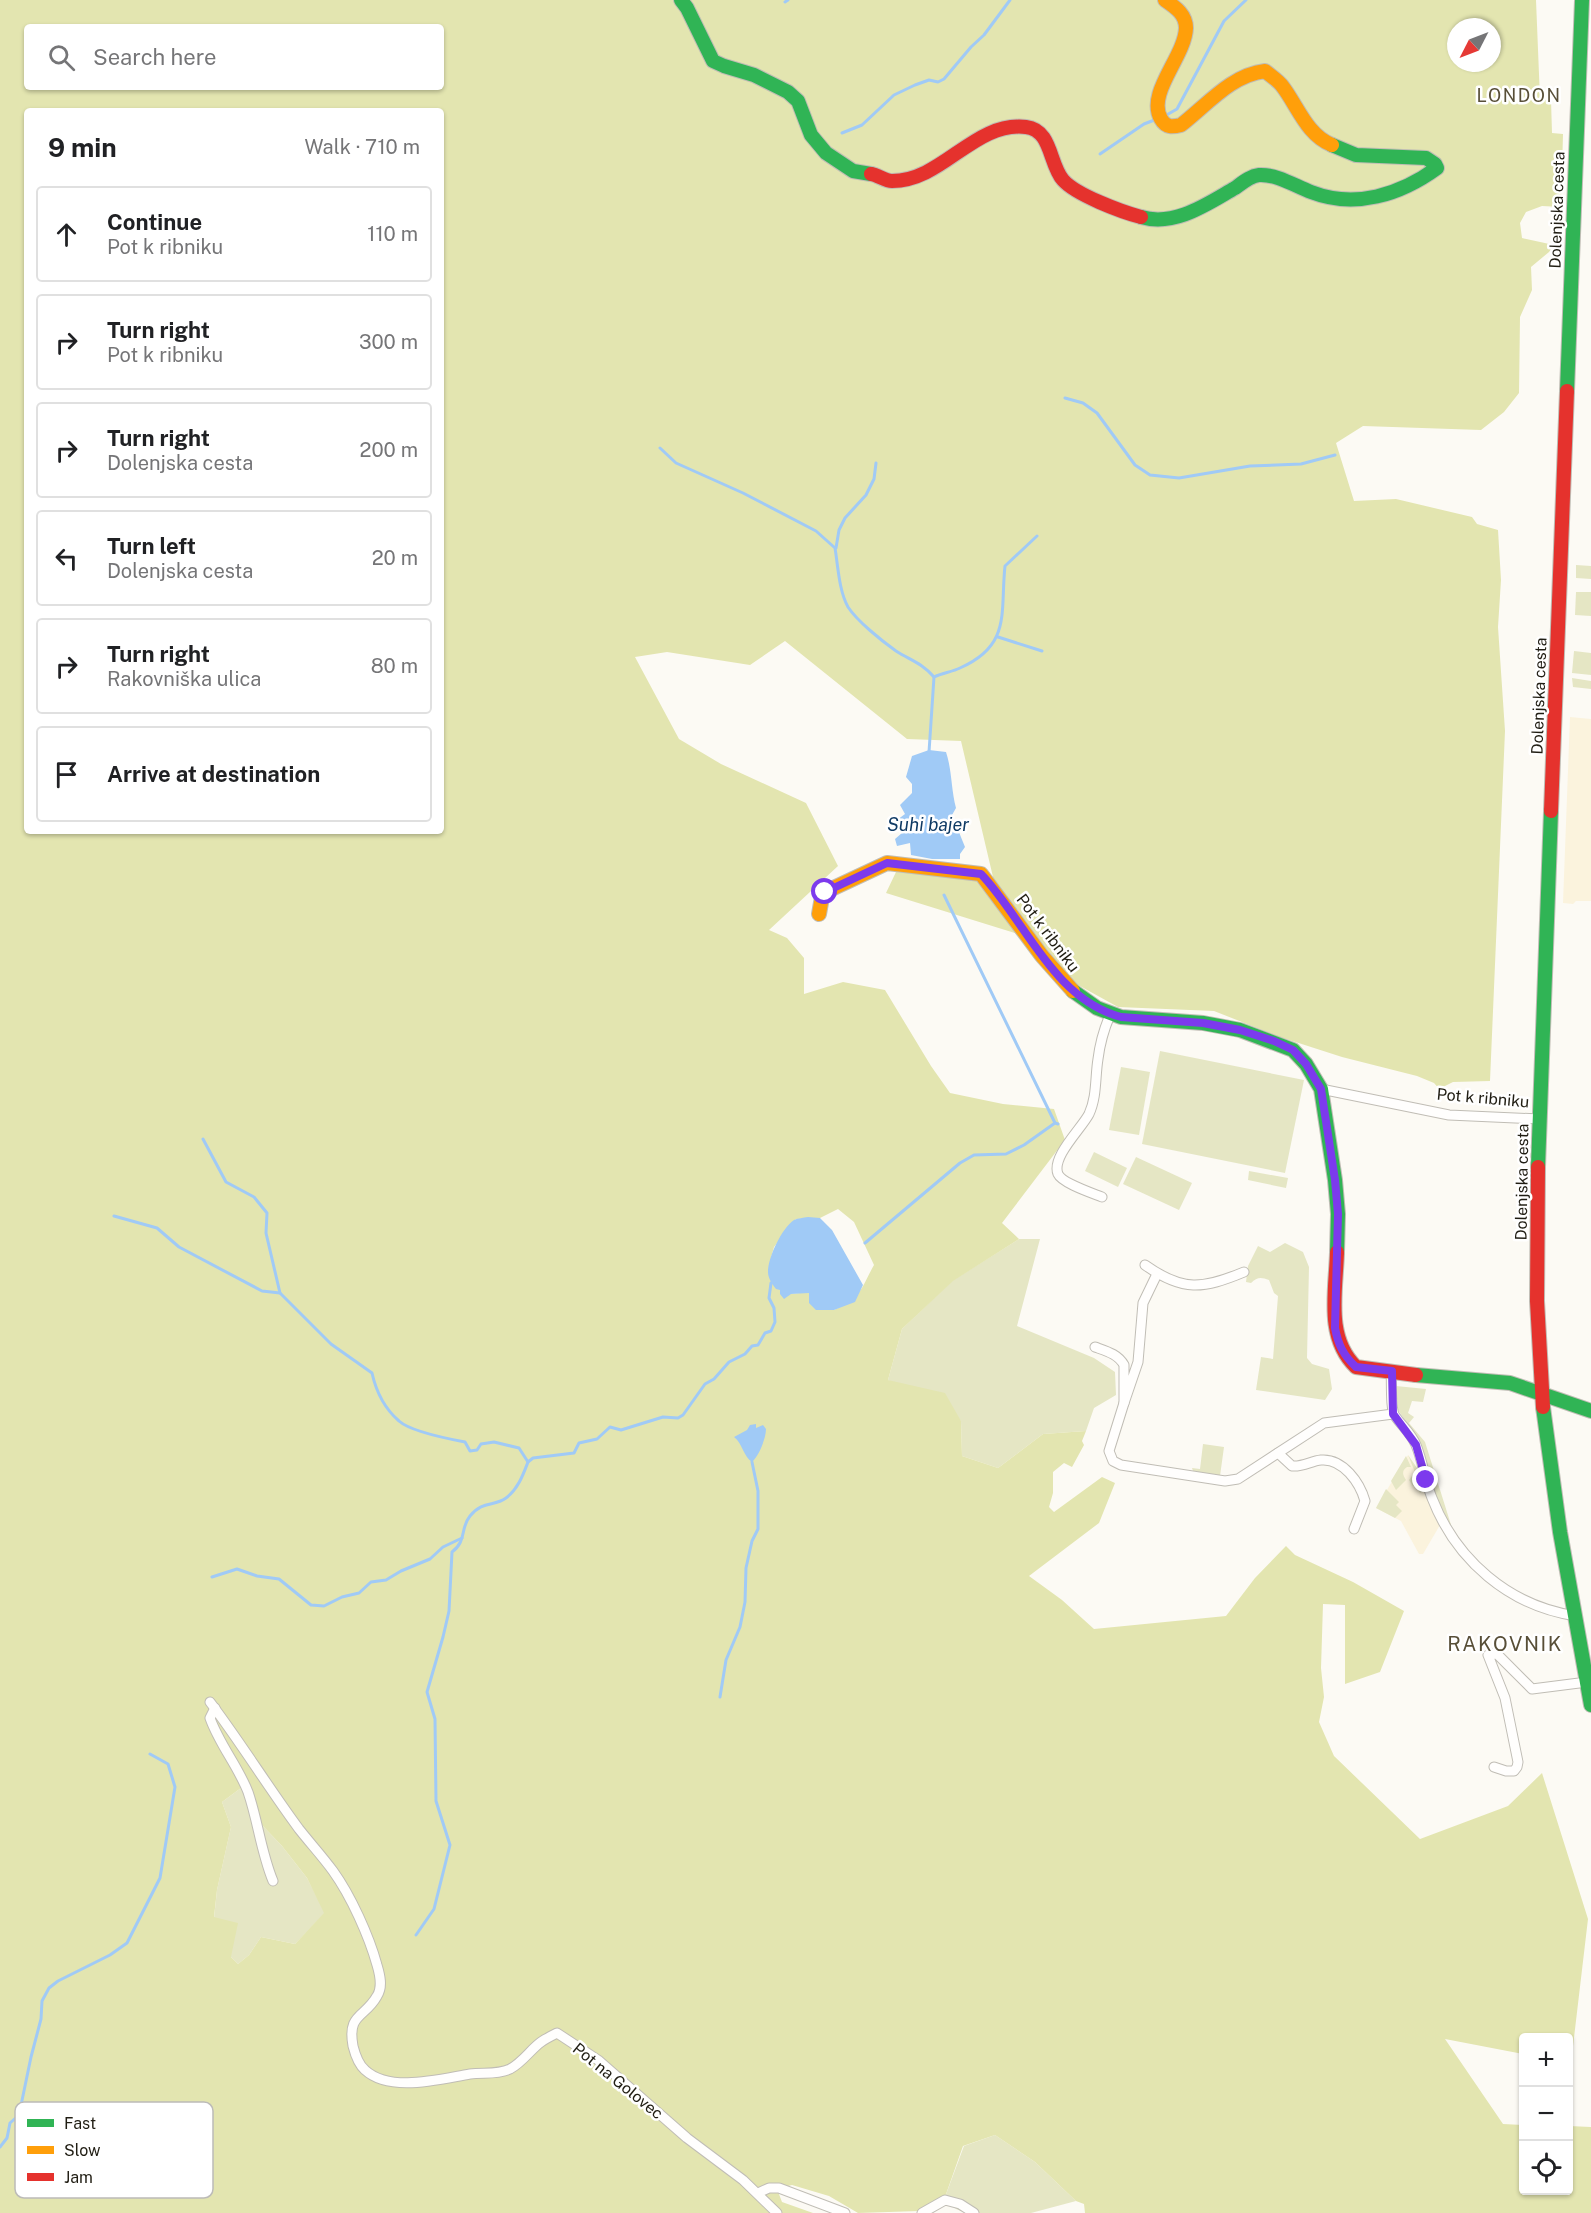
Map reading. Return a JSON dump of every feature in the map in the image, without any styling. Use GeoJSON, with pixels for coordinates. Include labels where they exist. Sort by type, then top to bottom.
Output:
{"type":"FeatureCollection","features":[{"type":"Feature","properties":{"kind":"street"},"geometry":{"type":"LineString","coordinates":[[681,0],[713,61],[720,66],[743,71],[789,93],[803,109],[810,134],[829,156],[859,173],[874,174],[888,181],[920,176],[985,135],[1017,126],[1039,132],[1046,140],[1056,167],[1068,184],[1109,206],[1146,219],[1161,221],[1186,214],[1263,173],[1308,191],[1350,201],[1362,200],[1410,184],[1429,175],[1437,168],[1426,158],[1356,155],[1324,142],[1302,120],[1282,85],[1265,71],[1254,71],[1244,76],[1180,125],[1166,126],[1160,120],[1157,105],[1180,48],[1186,23],[1181,10],[1165,0]]}},
{"type":"Feature","properties":{"kind":"street","name":"Dolenjska cesta"},"geometry":{"type":"LineString","coordinates":[[1582,0],[1586,45],[1540,1119],[1536,1299],[1552,1476],[1591,1705]]}},
{"type":"Feature","properties":{"kind":"street","name":"Pot k ribniku"},"geometry":{"type":"LineString","coordinates":[[819,914],[825,892],[887,863],[981,874],[992,885],[1036,949],[1068,987],[1110,1015],[1203,1023],[1240,1030],[1274,1041],[1293,1050],[1306,1064],[1321,1089],[1449,1115],[1540,1119]]}},
{"type":"Feature","properties":{"kind":"street"},"geometry":{"type":"LineString","coordinates":[[1102,1197],[1065,1181],[1058,1175],[1057,1167],[1061,1154],[1090,1112],[1094,1100],[1104,1029],[1110,1015]]}},
{"type":"Feature","properties":{"kind":"street"},"geometry":{"type":"LineString","coordinates":[[1321,1089],[1338,1214],[1335,1328],[1341,1350],[1356,1367],[1437,1378],[1510,1383],[1591,1411]]}},
{"type":"Feature","properties":{"kind":"street"},"geometry":{"type":"LineString","coordinates":[[1145,1266],[1157,1274],[1182,1284],[1209,1285],[1244,1272]]}},
{"type":"Feature","properties":{"kind":"street"},"geometry":{"type":"LineString","coordinates":[[1157,1274],[1143,1304],[1138,1362],[1109,1451],[1113,1461],[1121,1465],[1232,1481],[1324,1423],[1393,1414]]}},
{"type":"Feature","properties":{"kind":"street"},"geometry":{"type":"LineString","coordinates":[[1095,1347],[1122,1361],[1124,1365],[1124,1402]]}},
{"type":"Feature","properties":{"kind":"street"},"geometry":{"type":"LineString","coordinates":[[1392,1371],[1393,1414],[1416,1445],[1440,1517],[1475,1567],[1495,1584],[1512,1594],[1556,1613],[1576,1616]]}},
{"type":"Feature","properties":{"kind":"street"},"geometry":{"type":"LineString","coordinates":[[1278,1453],[1292,1466],[1303,1466],[1321,1460],[1331,1461],[1350,1474],[1359,1486],[1365,1501],[1354,1529]]}},
{"type":"Feature","properties":{"kind":"street"},"geometry":{"type":"LineString","coordinates":[[1494,1767],[1514,1771],[1518,1762],[1505,1698],[1488,1655],[1491,1653],[1498,1655],[1532,1689],[1587,1682]]}},
{"type":"Feature","properties":{"kind":"street","name":"Pot na Golovec"},"geometry":{"type":"LineString","coordinates":[[273,1881],[265,1861],[248,1794],[210,1718],[212,1705],[225,1720],[300,1830],[334,1872],[372,1945],[381,1986],[377,1997],[353,2025],[351,2036],[357,2058],[365,2071],[394,2082],[434,2081],[473,2074],[490,2074],[508,2070],[522,2061],[539,2043],[557,2033],[598,2060],[687,2138],[758,2193],[777,2213]]}},
{"type":"Feature","properties":{"kind":"street"},"geometry":{"type":"LineString","coordinates":[[758,2193],[768,2188],[779,2188],[845,2213]]}},
{"type":"Feature","properties":{"kind":"street"},"geometry":{"type":"LineString","coordinates":[[922,2213],[945,2200],[960,2204],[974,2213]]}},
{"type":"Feature","properties":{"kind":"shaded area"},"geometry":{"type":"Polygon","coordinates":[[[1570,717],[1591,719],[1591,901],[1576,901],[1573,904],[1563,903],[1570,717]]]}},
{"type":"Feature","properties":{"kind":"shaded area"},"geometry":{"type":"Polygon","coordinates":[[[1408,1455],[1417,1468],[1423,1490],[1440,1525],[1423,1554],[1419,1554],[1401,1521],[1376,1508],[1408,1455]]]}},
{"type":"Feature","properties":{"kind":"green space"},"geometry":{"type":"Polygon","coordinates":[[[0,0],[1536,0],[1540,99],[1551,100],[1552,133],[1563,134],[1561,207],[1542,206],[1526,212],[1520,223],[1522,238],[1554,245],[1531,267],[1532,290],[1520,317],[1519,393],[1504,412],[1481,430],[1363,426],[1336,443],[1354,501],[1396,499],[1472,517],[1477,524],[1498,530],[1501,580],[1498,627],[1505,731],[1490,1081],[1453,1082],[1445,1086],[1443,1093],[1434,1083],[1417,1076],[1342,1057],[1280,1037],[1214,1011],[1118,1007],[1069,980],[1034,939],[886,893],[896,872],[993,877],[961,741],[907,739],[785,641],[750,665],[667,652],[635,657],[679,739],[721,764],[806,803],[838,866],[769,930],[787,938],[804,958],[804,994],[843,982],[885,990],[950,1093],[1003,1104],[1054,1109],[1065,1140],[1002,1223],[1019,1239],[953,1281],[902,1329],[888,1380],[945,1393],[961,1421],[962,1456],[998,1468],[1043,1434],[1086,1431],[1082,1441],[1084,1445],[1072,1467],[1064,1463],[1053,1472],[1053,1493],[1049,1507],[1054,1512],[1102,1477],[1115,1483],[1099,1523],[1029,1576],[1062,1600],[1094,1629],[1226,1616],[1255,1578],[1286,1546],[1295,1555],[1353,1582],[1404,1611],[1380,1672],[1345,1684],[1345,1605],[1323,1604],[1321,1668],[1324,1697],[1319,1722],[1334,1756],[1420,1839],[1508,1806],[1542,1773],[1588,1919],[1573,2046],[1573,2033],[1519,2033],[1519,2053],[1445,2039],[1503,2124],[1519,2125],[1519,2195],[1573,2195],[1573,2126],[1591,2127],[1591,2213],[1085,2213],[1084,2204],[1076,2201],[1035,2162],[995,2135],[963,2146],[945,2197],[919,2211],[858,2213],[829,2196],[792,2185],[777,2189],[782,2202],[813,2213],[0,2213],[0,0]],[[838,1209],[820,1218],[796,1219],[774,1247],[771,1258],[780,1290],[791,1294],[809,1292],[834,1310],[855,1297],[874,1265],[854,1222],[838,1209]],[[241,1788],[222,1802],[231,1827],[217,1890],[214,1917],[238,1923],[231,1957],[238,1964],[249,1955],[261,1937],[295,1944],[324,1913],[307,1878],[261,1824],[241,1788]]]}},
{"type":"Feature","properties":{"kind":"green space"},"geometry":{"type":"Polygon","coordinates":[[[1576,565],[1591,566],[1591,579],[1576,578],[1576,565]]]}},
{"type":"Feature","properties":{"kind":"green space"},"geometry":{"type":"Polygon","coordinates":[[[1576,592],[1591,592],[1591,616],[1575,615],[1576,592]]]}},
{"type":"Feature","properties":{"kind":"green space"},"geometry":{"type":"Polygon","coordinates":[[[1574,651],[1591,653],[1591,675],[1572,673],[1574,651]]]}},
{"type":"Feature","properties":{"kind":"green space"},"geometry":{"type":"Polygon","coordinates":[[[1572,678],[1591,681],[1591,689],[1573,687],[1572,678]]]}},
{"type":"Feature","properties":{"kind":"green space"},"geometry":{"type":"Polygon","coordinates":[[[1160,1051],[1304,1080],[1285,1173],[1142,1144],[1160,1051]]]}},
{"type":"Feature","properties":{"kind":"green space"},"geometry":{"type":"Polygon","coordinates":[[[1121,1067],[1150,1072],[1139,1135],[1109,1130],[1121,1067]]]}},
{"type":"Feature","properties":{"kind":"green space"},"geometry":{"type":"Polygon","coordinates":[[[1094,1152],[1127,1168],[1118,1187],[1085,1171],[1094,1152]]]}},
{"type":"Feature","properties":{"kind":"green space"},"geometry":{"type":"Polygon","coordinates":[[[1136,1157],[1192,1183],[1179,1210],[1123,1184],[1136,1157]]]}},
{"type":"Feature","properties":{"kind":"green space"},"geometry":{"type":"Polygon","coordinates":[[[1249,1171],[1288,1178],[1286,1188],[1248,1180],[1249,1171]]]}},
{"type":"Feature","properties":{"kind":"green space"},"geometry":{"type":"Polygon","coordinates":[[[1019,1239],[1040,1239],[1017,1326],[1094,1358],[1115,1372],[1116,1395],[1094,1408],[1086,1431],[1043,1434],[998,1468],[962,1456],[961,1421],[888,1380],[902,1329],[952,1281],[1019,1239]]]}},
{"type":"Feature","properties":{"kind":"green space"},"geometry":{"type":"Polygon","coordinates":[[[1285,1243],[1303,1252],[1309,1267],[1307,1358],[1312,1364],[1329,1369],[1332,1389],[1325,1400],[1256,1390],[1261,1357],[1273,1359],[1278,1296],[1274,1293],[1269,1280],[1259,1278],[1251,1283],[1246,1282],[1248,1266],[1258,1246],[1270,1252],[1285,1243]]]}},
{"type":"Feature","properties":{"kind":"green space"},"geometry":{"type":"Polygon","coordinates":[[[1396,1386],[1426,1389],[1423,1402],[1412,1401],[1408,1413],[1414,1417],[1409,1423],[1425,1442],[1452,1528],[1435,1496],[1413,1432],[1398,1410],[1396,1386]]]}},
{"type":"Feature","properties":{"kind":"green space"},"geometry":{"type":"Polygon","coordinates":[[[1203,1444],[1224,1447],[1220,1476],[1193,1471],[1192,1468],[1200,1469],[1203,1444]]]}},
{"type":"Feature","properties":{"kind":"green space"},"geometry":{"type":"Polygon","coordinates":[[[1408,1455],[1417,1468],[1424,1489],[1420,1493],[1416,1485],[1413,1486],[1409,1480],[1415,1472],[1408,1455]]]}},
{"type":"Feature","properties":{"kind":"green space"},"geometry":{"type":"Polygon","coordinates":[[[1406,1456],[1411,1467],[1404,1470],[1403,1475],[1406,1480],[1396,1490],[1391,1481],[1406,1456]]]}},
{"type":"Feature","properties":{"kind":"green space"},"geometry":{"type":"Polygon","coordinates":[[[1386,1489],[1399,1502],[1396,1505],[1402,1511],[1395,1518],[1376,1508],[1386,1489]]]}},
{"type":"Feature","properties":{"kind":"green space"},"geometry":{"type":"Polygon","coordinates":[[[241,1788],[261,1824],[307,1878],[325,1913],[295,1944],[261,1937],[249,1955],[238,1964],[231,1957],[214,1918],[217,1890],[231,1827],[222,1802],[241,1788]]]}},
{"type":"Feature","properties":{"kind":"green space"},"geometry":{"type":"Polygon","coordinates":[[[995,2135],[1035,2162],[1076,2201],[1031,2213],[966,2213],[956,2209],[945,2197],[964,2146],[995,2135]]]}},
{"type":"Feature","properties":{"kind":"water","name":"Suhi bajer"},"geometry":{"type":"Polygon","coordinates":[[[929,750],[946,752],[948,759],[956,808],[952,815],[965,847],[960,854],[960,859],[932,859],[911,855],[910,843],[897,846],[895,839],[902,833],[902,826],[897,820],[905,814],[900,805],[912,793],[912,784],[906,777],[912,756],[929,750]]]}},
{"type":"Feature","properties":{"kind":"water"},"geometry":{"type":"Polygon","coordinates":[[[808,1217],[820,1218],[832,1230],[863,1285],[855,1302],[834,1310],[816,1310],[809,1303],[809,1293],[791,1294],[784,1299],[780,1290],[776,1289],[771,1281],[768,1274],[769,1266],[780,1236],[794,1220],[808,1217]]]}},
{"type":"Feature","properties":{"kind":"water"},"geometry":{"type":"Polygon","coordinates":[[[756,1424],[756,1428],[763,1425],[766,1433],[760,1451],[752,1462],[734,1437],[747,1430],[750,1425],[756,1424]]]}},
{"type":"Feature","properties":{"kind":"waterway"},"geometry":{"type":"LineString","coordinates":[[842,133],[862,125],[894,95],[929,80],[938,82],[944,79],[984,35],[1010,0]]}},
{"type":"Feature","properties":{"kind":"waterway"},"geometry":{"type":"LineString","coordinates":[[1163,117],[1177,109],[1224,21],[1246,0]]}},
{"type":"Feature","properties":{"kind":"waterway"},"geometry":{"type":"LineString","coordinates":[[1100,154],[1144,124],[1157,119]]}},
{"type":"Feature","properties":{"kind":"waterway"},"geometry":{"type":"LineString","coordinates":[[1065,398],[1083,403],[1097,413],[1135,465],[1150,475],[1179,478],[1250,466],[1301,464],[1335,455]]}},
{"type":"Feature","properties":{"kind":"waterway"},"geometry":{"type":"LineString","coordinates":[[660,448],[676,463],[743,493],[816,531],[835,548],[839,578],[848,607],[884,642],[920,665],[934,677],[929,752]]}},
{"type":"Feature","properties":{"kind":"waterway"},"geometry":{"type":"LineString","coordinates":[[836,548],[839,530],[845,518],[866,495],[874,479],[876,463]]}},
{"type":"Feature","properties":{"kind":"waterway"},"geometry":{"type":"LineString","coordinates":[[934,677],[960,668],[977,659],[988,649],[996,638],[1000,626],[1005,566],[1037,536]]}},
{"type":"Feature","properties":{"kind":"waterway"},"geometry":{"type":"LineString","coordinates":[[998,637],[1042,651]]}},
{"type":"Feature","properties":{"kind":"waterway"},"geometry":{"type":"LineString","coordinates":[[944,895],[1055,1123]]}},
{"type":"Feature","properties":{"kind":"waterway"},"geometry":{"type":"LineString","coordinates":[[865,1243],[960,1163],[974,1155],[1006,1154],[1024,1145],[1055,1123],[1058,1124]]}},
{"type":"Feature","properties":{"kind":"waterway"},"geometry":{"type":"LineString","coordinates":[[203,1139],[226,1182],[254,1197],[267,1213],[266,1233],[280,1293],[331,1344],[372,1373],[381,1399],[399,1421],[420,1431],[465,1442],[470,1451],[477,1450],[481,1444],[494,1442],[519,1448],[528,1462],[533,1458],[574,1453],[579,1443],[597,1439],[610,1427],[621,1430],[663,1417],[678,1418],[683,1415],[705,1384],[714,1379],[729,1362],[745,1354],[752,1346],[758,1345],[765,1333],[771,1331],[775,1322],[774,1308],[769,1298],[771,1283],[774,1282]]}},
{"type":"Feature","properties":{"kind":"waterway"},"geometry":{"type":"LineString","coordinates":[[114,1216],[157,1228],[179,1247],[262,1291],[280,1293]]}},
{"type":"Feature","properties":{"kind":"waterway"},"geometry":{"type":"LineString","coordinates":[[416,1935],[434,1909],[450,1845],[436,1801],[435,1719],[427,1692],[449,1611],[452,1552],[460,1543],[470,1516],[479,1508],[502,1501],[510,1494],[520,1482],[528,1462]]}},
{"type":"Feature","properties":{"kind":"waterway"},"geometry":{"type":"LineString","coordinates":[[720,1697],[726,1660],[740,1627],[745,1602],[746,1568],[752,1541],[758,1529],[758,1491],[752,1462]]}},
{"type":"Feature","properties":{"kind":"waterway"},"geometry":{"type":"LineString","coordinates":[[212,1577],[237,1569],[257,1576],[279,1579],[311,1605],[324,1606],[342,1597],[359,1593],[371,1582],[386,1580],[430,1559],[443,1547],[462,1538]]}},
{"type":"Feature","properties":{"kind":"waterway"},"geometry":{"type":"LineString","coordinates":[[22,2102],[41,2019],[42,2001],[49,1988],[58,1981],[110,1955],[127,1943],[160,1878],[175,1787],[168,1764],[150,1754]]}},
{"type":"Feature","properties":{"kind":"waterway"},"geometry":{"type":"LineString","coordinates":[[0,2147],[7,2138],[10,2123],[15,2119]]}},
{"type":"Feature","properties":{"kind":"traffic: fast"},"geometry":{"type":"LineString","coordinates":[[681,0],[713,61],[754,75],[788,92],[798,101],[811,135],[826,153],[853,171],[871,174]]}},
{"type":"Feature","properties":{"kind":"traffic: fast"},"geometry":{"type":"LineString","coordinates":[[1567,391],[1582,0]]}},
{"type":"Feature","properties":{"kind":"traffic: fast"},"geometry":{"type":"LineString","coordinates":[[1141,217],[1166,219],[1190,212],[1213,201],[1249,178],[1259,175],[1279,178],[1328,197],[1360,199],[1408,186],[1437,168],[1426,158],[1356,155],[1332,145]]}},
{"type":"Feature","properties":{"kind":"traffic: fast"},"geometry":{"type":"LineString","coordinates":[[1538,1167],[1551,811]]}},
{"type":"Feature","properties":{"kind":"traffic: fast"},"geometry":{"type":"LineString","coordinates":[[1073,991],[1097,1008],[1121,1017],[1203,1023],[1240,1030],[1293,1050],[1306,1064],[1321,1089],[1335,1180],[1338,1214],[1337,1252]]}},
{"type":"Feature","properties":{"kind":"traffic: fast"},"geometry":{"type":"LineString","coordinates":[[1416,1375],[1510,1383],[1591,1411]]}},
{"type":"Feature","properties":{"kind":"traffic: fast"},"geometry":{"type":"LineString","coordinates":[[1543,1407],[1560,1532],[1591,1705]]}},
{"type":"Feature","properties":{"kind":"traffic: slow"},"geometry":{"type":"LineString","coordinates":[[1165,0],[1176,8],[1186,23],[1180,51],[1158,98],[1158,109],[1165,124],[1181,125],[1230,85],[1241,78],[1265,71],[1281,85],[1309,128],[1332,145]]}},
{"type":"Feature","properties":{"kind":"traffic: slow"},"geometry":{"type":"LineString","coordinates":[[819,914],[825,892],[887,863],[981,874],[1042,956],[1073,991]]}},
{"type":"Feature","properties":{"kind":"traffic: jam"},"geometry":{"type":"LineString","coordinates":[[871,174],[889,181],[910,178],[927,172],[990,133],[1007,128],[1026,127],[1041,134],[1058,173],[1069,186],[1100,202],[1141,217]]}},
{"type":"Feature","properties":{"kind":"traffic: jam"},"geometry":{"type":"LineString","coordinates":[[1551,811],[1567,391]]}},
{"type":"Feature","properties":{"kind":"traffic: jam"},"geometry":{"type":"LineString","coordinates":[[1538,1167],[1537,1301],[1543,1407]]}},
{"type":"Feature","properties":{"kind":"traffic: jam"},"geometry":{"type":"LineString","coordinates":[[1337,1252],[1334,1313],[1336,1328],[1346,1355],[1356,1367],[1416,1375]]}},
{"type":"Feature","properties":{"kind":"district","name":"LONDON"},"geometry":{"type":"Point","coordinates":[1519,95]}},
{"type":"Feature","properties":{"kind":"district","name":"RAKOVNIK"},"geometry":{"type":"Point","coordinates":[1505,1644]}},
{"type":"Feature","properties":{"kind":"route"},"geometry":{"type":"LineString","coordinates":[[825,892],[887,863],[894,862],[981,874],[992,885],[1036,949],[1068,987],[1110,1015],[1203,1023],[1240,1030],[1293,1050],[1306,1064],[1321,1089],[1335,1180],[1338,1214],[1335,1328],[1337,1342],[1356,1367],[1392,1371],[1393,1414],[1416,1445],[1426,1480]]}}]}
